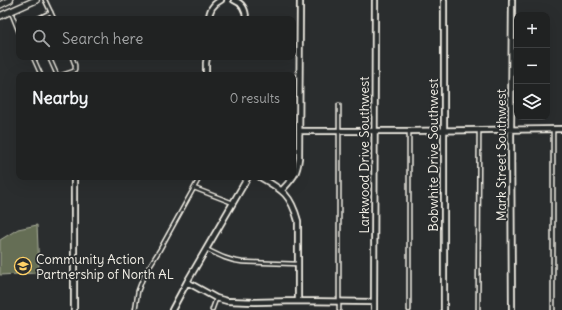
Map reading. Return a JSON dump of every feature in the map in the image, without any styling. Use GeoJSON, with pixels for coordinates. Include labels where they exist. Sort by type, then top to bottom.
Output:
{"type":"FeatureCollection","features":[{"type":"Feature","properties":{"kind":"street"},"geometry":{"type":"LineString","coordinates":[[0,5],[10,0]]}},
{"type":"Feature","properties":{"kind":"street"},"geometry":{"type":"LineString","coordinates":[[0,16],[36,0]]}},
{"type":"Feature","properties":{"kind":"street"},"geometry":{"type":"LineString","coordinates":[[209,16],[211,8],[214,4],[221,0]]}},
{"type":"Feature","properties":{"kind":"street"},"geometry":{"type":"LineString","coordinates":[[234,0],[242,6],[246,16]]}},
{"type":"Feature","properties":{"kind":"street"},"geometry":{"type":"LineString","coordinates":[[296,172],[299,158],[300,0]]}},
{"type":"Feature","properties":{"kind":"street","name":"Larkwood Drive Southwest"},"geometry":{"type":"LineString","coordinates":[[374,310],[375,0]]}},
{"type":"Feature","properties":{"kind":"street","name":"Bobwhite Drive Southwest"},"geometry":{"type":"LineString","coordinates":[[444,0],[444,310]]}},
{"type":"Feature","properties":{"kind":"street","name":"Mark Street Southwest"},"geometry":{"type":"LineString","coordinates":[[512,0],[512,310]]}},
{"type":"Feature","properties":{"kind":"street"},"geometry":{"type":"LineString","coordinates":[[206,72],[207,60]]}},
{"type":"Feature","properties":{"kind":"street"},"geometry":{"type":"LineString","coordinates":[[299,131],[562,129]]}},
{"type":"Feature","properties":{"kind":"street"},"geometry":{"type":"LineString","coordinates":[[74,180],[74,310]]}},
{"type":"Feature","properties":{"kind":"street"},"geometry":{"type":"LineString","coordinates":[[172,310],[246,180]]}},
{"type":"Feature","properties":{"kind":"street"},"geometry":{"type":"LineString","coordinates":[[265,180],[282,190],[290,200],[298,221],[298,301]]}},
{"type":"Feature","properties":{"kind":"street"},"geometry":{"type":"LineString","coordinates":[[282,190],[291,180]]}},
{"type":"Feature","properties":{"kind":"street"},"geometry":{"type":"LineString","coordinates":[[187,282],[216,298],[227,301],[374,302]]}},
{"type":"Feature","properties":{"kind":"lane"},"geometry":{"type":"LineString","coordinates":[[45,0],[53,16]]}},
{"type":"Feature","properties":{"kind":"lane"},"geometry":{"type":"LineString","coordinates":[[11,11],[16,22]]}},
{"type":"Feature","properties":{"kind":"lane"},"geometry":{"type":"LineString","coordinates":[[43,16],[51,12]]}},
{"type":"Feature","properties":{"kind":"lane"},"geometry":{"type":"LineString","coordinates":[[34,60],[40,72]]}},
{"type":"Feature","properties":{"kind":"lane"},"geometry":{"type":"LineString","coordinates":[[50,60],[56,72]]}},
{"type":"Feature","properties":{"kind":"lane"},"geometry":{"type":"LineString","coordinates":[[71,72],[75,69],[73,60]]}},
{"type":"Feature","properties":{"kind":"lane"},"geometry":{"type":"LineString","coordinates":[[339,105],[339,310]]}},
{"type":"Feature","properties":{"kind":"lane"},"geometry":{"type":"LineString","coordinates":[[553,129],[553,310]]}},
{"type":"Feature","properties":{"kind":"lane"},"geometry":{"type":"LineString","coordinates":[[478,310],[479,130]]}},
{"type":"Feature","properties":{"kind":"lane"},"geometry":{"type":"LineString","coordinates":[[409,131],[409,310]]}},
{"type":"Feature","properties":{"kind":"lane"},"geometry":{"type":"LineString","coordinates":[[134,310],[144,275],[198,180]]}},
{"type":"Feature","properties":{"kind":"lane"},"geometry":{"type":"LineString","coordinates":[[194,188],[233,203]]}},
{"type":"Feature","properties":{"kind":"lane"},"geometry":{"type":"LineString","coordinates":[[206,249],[236,262],[298,264]]}},
{"type":"Feature","properties":{"kind":"lane"},"geometry":{"type":"LineString","coordinates":[[212,310],[216,298]]}},
{"type":"Feature","properties":{"kind":"green space"},"geometry":{"type":"Polygon","coordinates":[[[37,225],[39,269],[36,273],[0,275],[0,240],[18,229],[37,225]]]}},
{"type":"Feature","properties":{"kind":"place","name":"Community Action Partnership of North AL"},"geometry":{"type":"Point","coordinates":[23,266]}}]}
